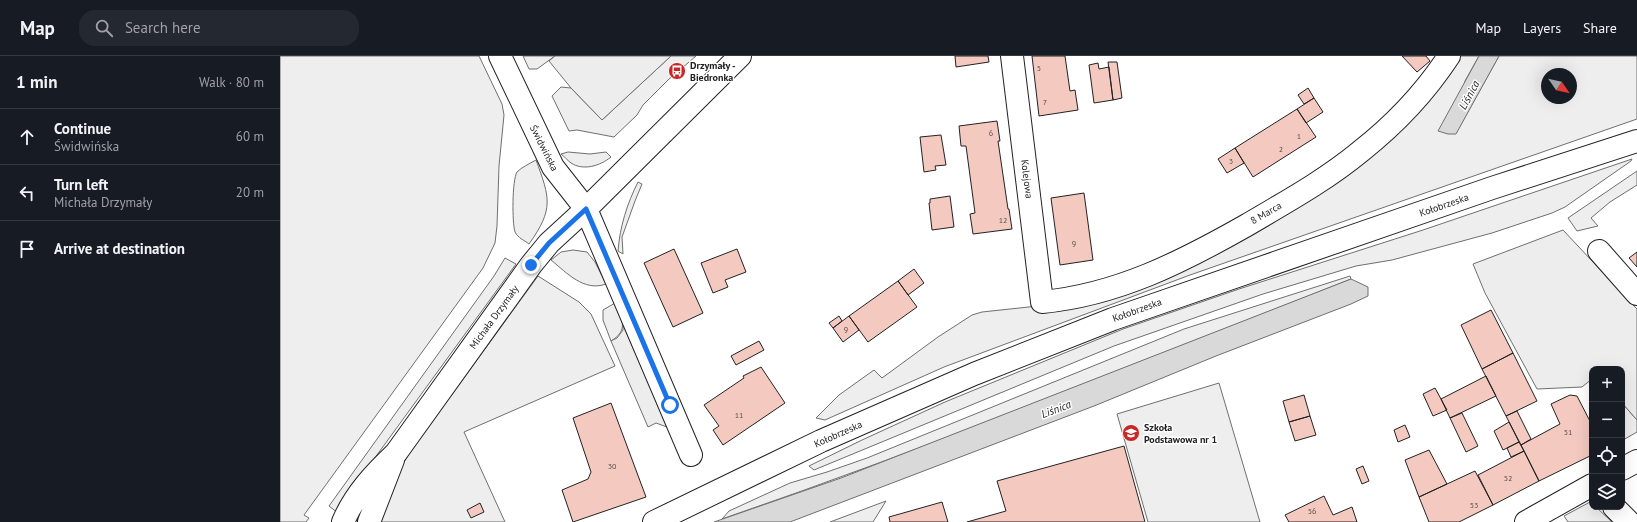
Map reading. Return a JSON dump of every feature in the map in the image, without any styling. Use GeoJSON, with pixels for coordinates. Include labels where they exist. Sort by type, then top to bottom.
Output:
{"type":"FeatureCollection","features":[{"type":"Feature","properties":{"kind":"street","name":"Świdwińska"},"geometry":{"type":"LineString","coordinates":[[500,56],[553,166],[586,209],[691,455]]}},
{"type":"Feature","properties":{"kind":"street","name":"Michała Drzymały"},"geometry":{"type":"LineString","coordinates":[[343,522],[355,498],[370,478],[396,453],[538,256],[549,243],[586,209],[740,56]]}},
{"type":"Feature","properties":{"kind":"street","name":"Kolejowa"},"geometry":{"type":"LineString","coordinates":[[1012,56],[1042,302]]}},
{"type":"Feature","properties":{"kind":"street","name":"8 Marca"},"geometry":{"type":"LineString","coordinates":[[1042,302],[1088,295],[1136,281],[1191,256],[1274,209],[1334,171],[1376,139],[1418,96],[1449,56]]}},
{"type":"Feature","properties":{"kind":"street","name":"Kołobrzeska"},"geometry":{"type":"LineString","coordinates":[[654,522],[821,441],[974,374],[1113,319],[1492,188],[1637,141]]}},
{"type":"Feature","properties":{"kind":"street"},"geometry":{"type":"LineString","coordinates":[[1599,251],[1637,294]]}},
{"type":"Feature","properties":{"kind":"street","name":"Michała Drzymały"},"geometry":{"type":"LineString","coordinates":[[369,522],[396,453]]}},
{"type":"Feature","properties":{"kind":"street"},"geometry":{"type":"LineString","coordinates":[[1625,467],[1637,461]]}},
{"type":"Feature","properties":{"kind":"street"},"geometry":{"type":"LineString","coordinates":[[1526,522],[1589,487]]}},
{"type":"Feature","properties":{"kind":"street"},"geometry":{"type":"LineString","coordinates":[[1617,510],[1629,522]]}},
{"type":"Feature","properties":{"kind":"shaded area"},"geometry":{"type":"Polygon","coordinates":[[[280,56],[479,56],[502,104],[504,115],[499,166],[495,243],[483,268],[304,515],[309,518],[306,522],[280,522],[280,56]]]}},
{"type":"Feature","properties":{"kind":"shaded area"},"geometry":{"type":"Polygon","coordinates":[[[523,56],[555,56],[537,69],[529,69],[523,56]]]}},
{"type":"Feature","properties":{"kind":"shaded area"},"geometry":{"type":"Polygon","coordinates":[[[555,56],[671,56],[602,120],[571,88],[549,61],[555,56]]]}},
{"type":"Feature","properties":{"kind":"shaded area"},"geometry":{"type":"Polygon","coordinates":[[[671,56],[696,56],[668,80],[643,105],[637,115],[614,137],[577,130],[569,131],[552,96],[561,87],[571,88],[602,120],[671,56]]]}},
{"type":"Feature","properties":{"kind":"shaded area"},"geometry":{"type":"Polygon","coordinates":[[[1458,56],[1479,56],[1465,81],[1456,133],[1499,56],[1637,56],[1637,119],[1190,275],[944,367],[825,420],[816,418],[839,395],[874,370],[882,378],[938,337],[972,315],[982,312],[1038,306],[1286,213],[1458,56]]]}},
{"type":"Feature","properties":{"kind":"shaded area"},"geometry":{"type":"Polygon","coordinates":[[[568,152],[590,154],[606,152],[611,157],[597,165],[581,167],[571,163],[561,154],[568,152]]]}},
{"type":"Feature","properties":{"kind":"shaded area"},"geometry":{"type":"Polygon","coordinates":[[[1632,159],[1565,207],[1552,213],[1492,233],[1392,260],[1356,266],[1263,294],[1114,346],[814,470],[809,466],[945,402],[1123,329],[1632,159]]]}},
{"type":"Feature","properties":{"kind":"shaded area"},"geometry":{"type":"Polygon","coordinates":[[[536,160],[547,194],[547,203],[543,221],[529,244],[515,232],[513,220],[513,192],[517,172],[536,160]]]}},
{"type":"Feature","properties":{"kind":"shaded area"},"geometry":{"type":"Polygon","coordinates":[[[1637,171],[1637,185],[1610,202],[1591,218],[1598,226],[1577,231],[1568,218],[1637,171]]]}},
{"type":"Feature","properties":{"kind":"shaded area"},"geometry":{"type":"Polygon","coordinates":[[[638,182],[642,184],[622,237],[623,254],[618,251],[620,233],[627,207],[638,182]]]}},
{"type":"Feature","properties":{"kind":"shaded area"},"geometry":{"type":"Polygon","coordinates":[[[1563,230],[1637,309],[1637,420],[1625,406],[1625,366],[1589,366],[1589,381],[1582,387],[1537,389],[1485,293],[1473,264],[1563,230]]]}},
{"type":"Feature","properties":{"kind":"shaded area"},"geometry":{"type":"Polygon","coordinates":[[[573,250],[587,252],[595,262],[606,284],[598,286],[590,285],[576,280],[551,260],[561,252],[573,250]]]}},
{"type":"Feature","properties":{"kind":"shaded area"},"geometry":{"type":"Polygon","coordinates":[[[505,258],[516,264],[350,492],[338,513],[329,506],[494,276],[505,258]]]}},
{"type":"Feature","properties":{"kind":"shaded area"},"geometry":{"type":"Polygon","coordinates":[[[538,276],[579,302],[591,314],[615,366],[464,432],[505,522],[378,522],[394,479],[410,452],[538,276]]]}},
{"type":"Feature","properties":{"kind":"shaded area"},"geometry":{"type":"Polygon","coordinates":[[[1350,276],[1351,279],[1038,403],[722,519],[729,511],[790,483],[867,458],[1184,329],[1350,276]]]}},
{"type":"Feature","properties":{"kind":"shaded area"},"geometry":{"type":"Polygon","coordinates":[[[615,303],[622,320],[622,329],[617,337],[611,341],[603,320],[603,310],[615,303]]]}},
{"type":"Feature","properties":{"kind":"shaded area"},"geometry":{"type":"Polygon","coordinates":[[[623,325],[667,427],[656,423],[648,427],[611,341],[617,338],[623,330],[623,325]]]}},
{"type":"Feature","properties":{"kind":"shaded area"},"geometry":{"type":"Polygon","coordinates":[[[1219,383],[1260,522],[1148,522],[1117,414],[1219,383]]]}},
{"type":"Feature","properties":{"kind":"shaded area"},"geometry":{"type":"Polygon","coordinates":[[[1625,406],[1637,420],[1637,432],[1625,439],[1625,406]]]}},
{"type":"Feature","properties":{"kind":"shaded area"},"geometry":{"type":"Polygon","coordinates":[[[886,501],[873,522],[830,522],[886,501]]]}},
{"type":"Feature","properties":{"kind":"shaded area"},"geometry":{"type":"Polygon","coordinates":[[[1589,503],[1589,510],[1599,510],[1612,522],[1568,522],[1564,516],[1589,503]]]}},
{"type":"Feature","properties":{"kind":"water","name":"Liśnica"},"geometry":{"type":"Polygon","coordinates":[[[1479,56],[1499,56],[1456,134],[1448,134],[1438,131],[1479,56]]]}},
{"type":"Feature","properties":{"kind":"water","name":"Liśnica"},"geometry":{"type":"Polygon","coordinates":[[[1351,279],[1368,287],[1368,296],[1094,406],[790,522],[714,522],[841,478],[1351,279]]]}},
{"type":"Feature","properties":{"kind":"building"},"geometry":{"type":"Polygon","coordinates":[[[955,56],[988,56],[989,62],[956,67],[955,56]]]}},
{"type":"Feature","properties":{"kind":"building"},"geometry":{"type":"Polygon","coordinates":[[[1032,56],[1065,56],[1070,91],[1075,90],[1078,110],[1039,116],[1032,56]]]}},
{"type":"Feature","properties":{"kind":"building"},"geometry":{"type":"Polygon","coordinates":[[[1402,56],[1426,56],[1430,61],[1417,72],[1402,56]]]}},
{"type":"Feature","properties":{"kind":"building"},"geometry":{"type":"Polygon","coordinates":[[[1108,62],[1117,62],[1122,98],[1113,100],[1108,62]]]}},
{"type":"Feature","properties":{"kind":"building"},"geometry":{"type":"Polygon","coordinates":[[[1098,63],[1099,69],[1109,67],[1113,100],[1094,103],[1089,65],[1098,63]]]}},
{"type":"Feature","properties":{"kind":"building"},"geometry":{"type":"Polygon","coordinates":[[[1308,88],[1314,98],[1304,104],[1298,95],[1308,88]]]}},
{"type":"Feature","properties":{"kind":"building"},"geometry":{"type":"Polygon","coordinates":[[[1314,98],[1323,112],[1306,123],[1297,109],[1314,98]]]}},
{"type":"Feature","properties":{"kind":"building"},"geometry":{"type":"Polygon","coordinates":[[[1297,109],[1316,137],[1253,177],[1235,148],[1297,109]]]}},
{"type":"Feature","properties":{"kind":"building"},"geometry":{"type":"Polygon","coordinates":[[[997,121],[1000,141],[998,141],[1012,229],[973,234],[970,214],[975,213],[966,146],[961,146],[959,126],[997,121]]]}},
{"type":"Feature","properties":{"kind":"building"},"geometry":{"type":"Polygon","coordinates":[[[941,135],[946,165],[935,166],[936,170],[924,172],[920,137],[941,135]]]}},
{"type":"Feature","properties":{"kind":"building"},"geometry":{"type":"Polygon","coordinates":[[[1235,148],[1244,163],[1227,173],[1218,159],[1235,148]]]}},
{"type":"Feature","properties":{"kind":"building"},"geometry":{"type":"Polygon","coordinates":[[[1084,193],[1093,260],[1060,265],[1051,198],[1084,193]]]}},
{"type":"Feature","properties":{"kind":"building"},"geometry":{"type":"Polygon","coordinates":[[[950,196],[954,227],[932,230],[929,203],[930,199],[950,196]]]}},
{"type":"Feature","properties":{"kind":"building"},"geometry":{"type":"Polygon","coordinates":[[[674,249],[703,313],[673,327],[644,263],[674,249]]]}},
{"type":"Feature","properties":{"kind":"building"},"geometry":{"type":"Polygon","coordinates":[[[737,249],[746,272],[725,280],[728,287],[713,293],[701,263],[737,249]]]}},
{"type":"Feature","properties":{"kind":"building"},"geometry":{"type":"Polygon","coordinates":[[[1637,252],[1637,267],[1629,258],[1637,252]]]}},
{"type":"Feature","properties":{"kind":"building"},"geometry":{"type":"Polygon","coordinates":[[[914,269],[924,283],[908,295],[898,281],[914,269]]]}},
{"type":"Feature","properties":{"kind":"building"},"geometry":{"type":"Polygon","coordinates":[[[898,281],[917,307],[868,342],[849,316],[898,281]]]}},
{"type":"Feature","properties":{"kind":"building"},"geometry":{"type":"Polygon","coordinates":[[[1491,310],[1513,353],[1482,369],[1461,325],[1491,310]]]}},
{"type":"Feature","properties":{"kind":"building"},"geometry":{"type":"Polygon","coordinates":[[[839,316],[842,321],[833,328],[829,323],[839,316]]]}},
{"type":"Feature","properties":{"kind":"building"},"geometry":{"type":"Polygon","coordinates":[[[849,316],[859,330],[843,342],[833,328],[849,316]]]}},
{"type":"Feature","properties":{"kind":"building"},"geometry":{"type":"Polygon","coordinates":[[[759,341],[764,350],[736,365],[731,356],[759,341]]]}},
{"type":"Feature","properties":{"kind":"building"},"geometry":{"type":"Polygon","coordinates":[[[1513,353],[1537,401],[1506,416],[1482,369],[1513,353]]]}},
{"type":"Feature","properties":{"kind":"building"},"geometry":{"type":"Polygon","coordinates":[[[761,367],[785,403],[723,445],[713,430],[719,426],[704,405],[744,378],[743,376],[761,367]]]}},
{"type":"Feature","properties":{"kind":"building"},"geometry":{"type":"Polygon","coordinates":[[[1486,376],[1496,396],[1450,418],[1441,399],[1486,376]]]}},
{"type":"Feature","properties":{"kind":"building"},"geometry":{"type":"Polygon","coordinates":[[[1435,388],[1447,410],[1433,416],[1423,394],[1435,388]]]}},
{"type":"Feature","properties":{"kind":"building"},"geometry":{"type":"Polygon","coordinates":[[[1304,395],[1310,416],[1289,422],[1283,401],[1304,395]]]}},
{"type":"Feature","properties":{"kind":"building"},"geometry":{"type":"Polygon","coordinates":[[[1570,395],[1577,396],[1589,419],[1589,456],[1539,481],[1521,445],[1560,424],[1551,404],[1570,395]]]}},
{"type":"Feature","properties":{"kind":"building"},"geometry":{"type":"Polygon","coordinates":[[[611,403],[646,497],[573,522],[562,490],[588,479],[591,472],[573,418],[611,403]]]}},
{"type":"Feature","properties":{"kind":"building"},"geometry":{"type":"Polygon","coordinates":[[[1517,411],[1531,439],[1521,445],[1506,416],[1517,411]]]}},
{"type":"Feature","properties":{"kind":"building"},"geometry":{"type":"Polygon","coordinates":[[[1462,413],[1478,446],[1466,452],[1450,418],[1462,413]]]}},
{"type":"Feature","properties":{"kind":"building"},"geometry":{"type":"Polygon","coordinates":[[[1310,416],[1316,435],[1295,441],[1289,422],[1310,416]]]}},
{"type":"Feature","properties":{"kind":"building"},"geometry":{"type":"Polygon","coordinates":[[[1509,422],[1519,442],[1503,450],[1494,431],[1509,422]]]}},
{"type":"Feature","properties":{"kind":"building"},"geometry":{"type":"Polygon","coordinates":[[[1405,425],[1410,437],[1398,442],[1394,430],[1405,425]]]}},
{"type":"Feature","properties":{"kind":"building"},"geometry":{"type":"Polygon","coordinates":[[[1519,442],[1524,451],[1511,457],[1507,448],[1519,442]]]}},
{"type":"Feature","properties":{"kind":"building"},"geometry":{"type":"Polygon","coordinates":[[[1124,446],[1145,522],[967,522],[1006,511],[997,481],[1124,446]]]}},
{"type":"Feature","properties":{"kind":"building"},"geometry":{"type":"Polygon","coordinates":[[[1429,450],[1447,484],[1419,497],[1405,460],[1429,450]]]}},
{"type":"Feature","properties":{"kind":"building"},"geometry":{"type":"Polygon","coordinates":[[[1524,451],[1539,481],[1493,505],[1478,475],[1524,451]]]}},
{"type":"Feature","properties":{"kind":"building"},"geometry":{"type":"Polygon","coordinates":[[[1363,466],[1369,481],[1362,484],[1356,469],[1363,466]]]}},
{"type":"Feature","properties":{"kind":"building"},"geometry":{"type":"Polygon","coordinates":[[[1475,471],[1493,505],[1459,522],[1429,522],[1419,497],[1475,471]]]}},
{"type":"Feature","properties":{"kind":"building"},"geometry":{"type":"Polygon","coordinates":[[[1324,496],[1333,515],[1352,507],[1357,522],[1289,522],[1285,515],[1324,496]]]}},
{"type":"Feature","properties":{"kind":"building"},"geometry":{"type":"Polygon","coordinates":[[[942,502],[948,522],[890,522],[889,517],[942,502]]]}},
{"type":"Feature","properties":{"kind":"building"},"geometry":{"type":"Polygon","coordinates":[[[480,503],[484,512],[471,518],[467,510],[480,503]]]}},
{"type":"Feature","properties":{"kind":"place","name":"Drzymały - Biedronka"},"geometry":{"type":"Point","coordinates":[677,71]}},
{"type":"Feature","properties":{"kind":"place","name":"Szkoła Podstawowa nr 1"},"geometry":{"type":"Point","coordinates":[1131,433]}},
{"type":"Feature","properties":{"kind":"route"},"geometry":{"type":"LineString","coordinates":[[531,265],[549,243],[586,209],[670,405]]}}]}
